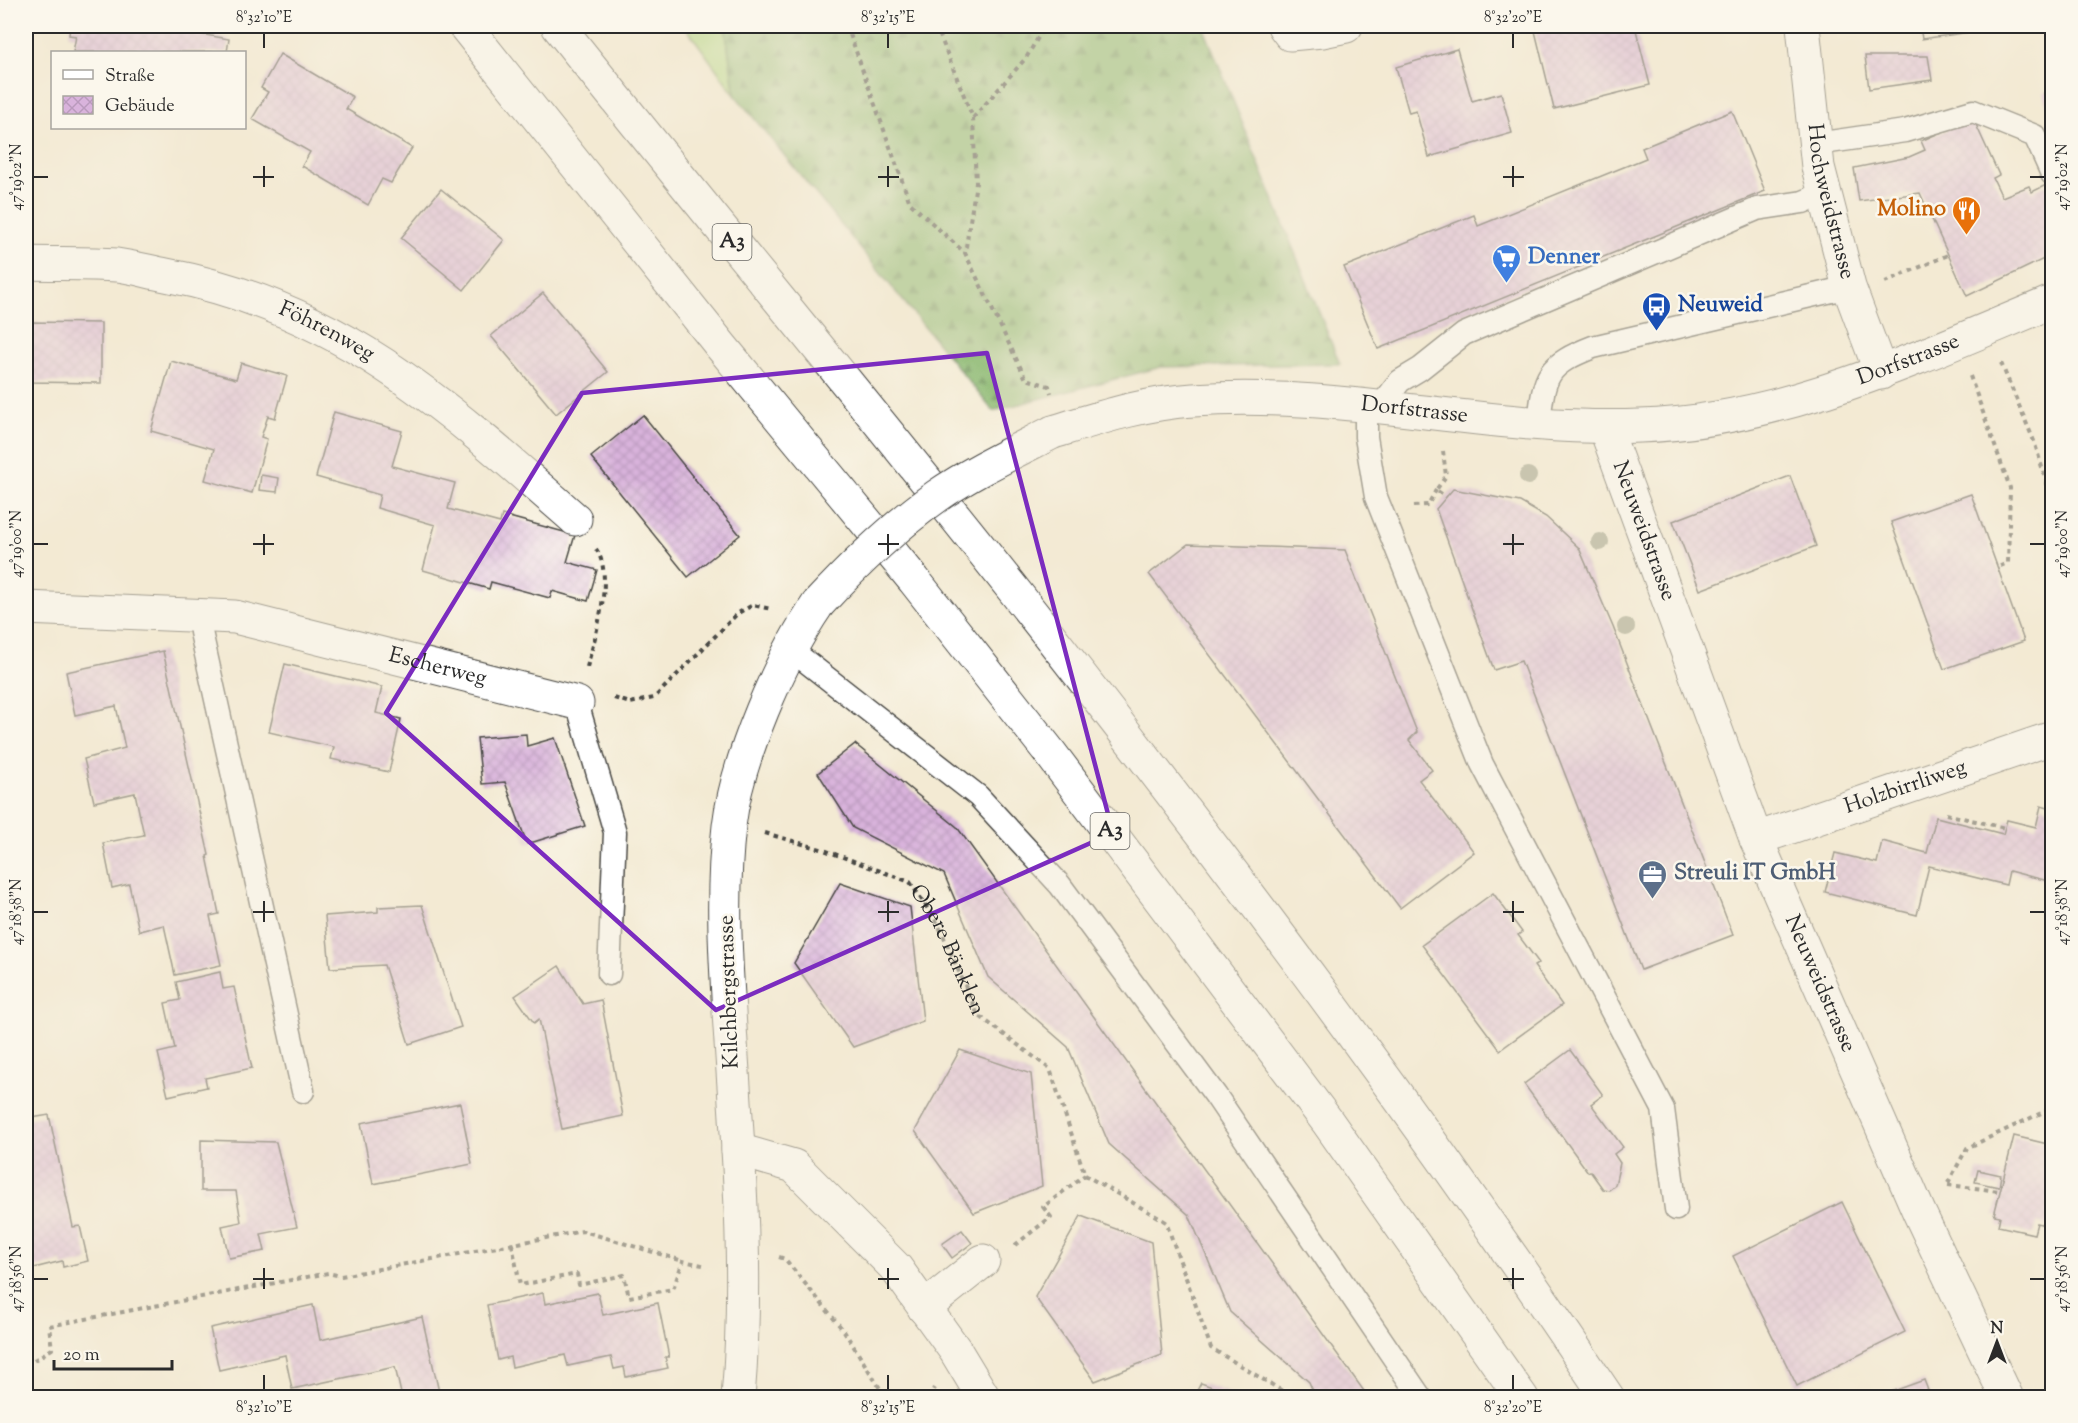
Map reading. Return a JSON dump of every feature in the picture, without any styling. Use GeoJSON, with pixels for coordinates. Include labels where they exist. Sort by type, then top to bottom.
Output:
{"type":"FeatureCollection","features":[{"type":"Feature","properties":{"kind":"main road","name":"A3"},"geometry":{"type":"LineString","coordinates":[[465,26],[721,346],[914,580],[1055,759],[1327,1121],[1522,1398]]}},
{"type":"Feature","properties":{"kind":"main road","name":"A3"},"geometry":{"type":"LineString","coordinates":[[558,26],[1014,591],[1124,732],[1388,1083],[1489,1224],[1608,1398]]}},
{"type":"Feature","properties":{"kind":"main road"},"geometry":{"type":"LineString","coordinates":[[1284,26],[1290,34],[1346,26]]}},
{"type":"Feature","properties":{"kind":"main road","name":"Hochweidstrasse"},"geometry":{"type":"LineString","coordinates":[[1803,26],[1816,144],[1825,193],[1862,287],[1881,373]]}},
{"type":"Feature","properties":{"kind":"main road","name":"Föhrenweg"},"geometry":{"type":"LineString","coordinates":[[26,263],[118,266],[141,270],[208,283],[297,314],[396,371],[471,427],[575,519]]}},
{"type":"Feature","properties":{"kind":"main road","name":"Dorfstrasse"},"geometry":{"type":"LineString","coordinates":[[818,604],[855,564],[895,528],[975,472],[1053,432],[1125,410],[1191,400],[1268,398],[1605,427],[1684,422],[1744,412],[1881,373],[2052,302]]}},
{"type":"Feature","properties":{"kind":"main road","name":"Neuweidstrasse"},"geometry":{"type":"LineString","coordinates":[[1605,427],[1756,839],[1919,1212],[2007,1398]]}},
{"type":"Feature","properties":{"kind":"main road","name":"Kilchbergstrasse"},"geometry":{"type":"LineString","coordinates":[[738,1398],[744,1330],[744,1253],[724,941],[729,825],[746,757],[790,649],[818,604]]}},
{"type":"Feature","properties":{"kind":"main road","name":"Escherweg"},"geometry":{"type":"LineString","coordinates":[[26,608],[235,617],[579,696]]}},
{"type":"Feature","properties":{"kind":"main road","name":"Holzbirrliweg"},"geometry":{"type":"LineString","coordinates":[[1756,839],[2052,738]]}},
{"type":"Feature","properties":{"kind":"main road"},"geometry":{"type":"LineString","coordinates":[[738,1150],[794,1166],[896,1268],[984,1398]]}},
{"type":"Feature","properties":{"kind":"main road"},"geometry":{"type":"LineString","coordinates":[[924,1308],[983,1261]]}},
{"type":"Feature","properties":{"kind":"lane"},"geometry":{"type":"LineString","coordinates":[[1816,144],[1905,131],[1973,111],[2035,136],[2052,174]]}},
{"type":"Feature","properties":{"kind":"lane"},"geometry":{"type":"LineString","coordinates":[[1676,1209],[1663,1109],[1482,764],[1376,497],[1366,437],[1373,406],[1400,381],[1420,369],[1464,334],[1757,208],[1803,202],[1825,193]]}},
{"type":"Feature","properties":{"kind":"lane"},"geometry":{"type":"LineString","coordinates":[[1539,423],[1548,375],[1563,359],[1593,347],[1862,287]]}},
{"type":"Feature","properties":{"kind":"lane"},"geometry":{"type":"LineString","coordinates":[[202,615],[201,633],[303,1092]]}},
{"type":"Feature","properties":{"kind":"lane"},"geometry":{"type":"LineString","coordinates":[[790,649],[978,796],[1060,885],[1216,1096],[1421,1398]]}},
{"type":"Feature","properties":{"kind":"lane"},"geometry":{"type":"LineString","coordinates":[[579,696],[615,832],[609,974]]}},
{"type":"Feature","properties":{"kind":"path"},"geometry":{"type":"LineString","coordinates":[[847,26],[910,203],[965,253],[1026,379],[1048,386],[1054,404],[1053,432]]}},
{"type":"Feature","properties":{"kind":"path"},"geometry":{"type":"LineString","coordinates":[[936,26],[973,118],[976,183],[965,253]]}},
{"type":"Feature","properties":{"kind":"path"},"geometry":{"type":"LineString","coordinates":[[973,118],[1026,58],[1045,26]]}},
{"type":"Feature","properties":{"kind":"path"},"geometry":{"type":"LineString","coordinates":[[1862,287],[1948,255]]}},
{"type":"Feature","properties":{"kind":"path"},"geometry":{"type":"LineString","coordinates":[[1987,329],[2034,441],[2052,500]]}},
{"type":"Feature","properties":{"kind":"path"},"geometry":{"type":"LineString","coordinates":[[1968,372],[2010,488],[2008,563],[1998,567]]}},
{"type":"Feature","properties":{"kind":"path"},"geometry":{"type":"LineString","coordinates":[[1443,445],[1446,476],[1436,490],[1446,497]]}},
{"type":"Feature","properties":{"kind":"path"},"geometry":{"type":"LineString","coordinates":[[575,519],[601,556],[603,604],[579,696],[630,703],[654,698],[738,613],[753,605],[766,607],[780,614]]}},
{"type":"Feature","properties":{"kind":"path"},"geometry":{"type":"LineString","coordinates":[[1941,813],[2005,828]]}},
{"type":"Feature","properties":{"kind":"path","name":"Obere Bänklen"},"geometry":{"type":"LineString","coordinates":[[729,825],[824,850],[910,882],[938,924],[978,1015],[1050,1069],[1085,1175],[1166,1222],[1211,1348],[1284,1392],[1286,1398]]}},
{"type":"Feature","properties":{"kind":"path"},"geometry":{"type":"LineString","coordinates":[[1919,1212],[1937,1203],[1967,1148],[2052,1108]]}},
{"type":"Feature","properties":{"kind":"path"},"geometry":{"type":"LineString","coordinates":[[1947,1185],[2000,1191]]}},
{"type":"Feature","properties":{"kind":"path"},"geometry":{"type":"LineString","coordinates":[[26,1365],[52,1349],[49,1326],[328,1273],[341,1276],[583,1231],[683,1261],[711,1267],[744,1253],[768,1252],[784,1259],[844,1331],[886,1398]]}},
{"type":"Feature","properties":{"kind":"path"},"geometry":{"type":"LineString","coordinates":[[512,1244],[520,1285],[577,1274],[579,1285],[624,1275],[629,1297],[672,1289],[683,1261]]}},
{"type":"Feature","properties":{"kind":"highlighted area"},"geometry":{"type":"Polygon","coordinates":[[[987,353],[1113,833],[716,1010],[386,713],[582,393],[987,353]]]}},
{"type":"Feature","properties":{"kind":"green space"},"geometry":{"type":"Polygon","coordinates":[[[685,26],[725,26],[735,95],[685,26]]]}},
{"type":"Feature","properties":{"kind":"green space"},"geometry":{"type":"Polygon","coordinates":[[[725,26],[1203,26],[1340,364],[1161,367],[993,411],[735,95],[725,26]]]}},
{"type":"Feature","properties":{"kind":"building"},"geometry":{"type":"Polygon","coordinates":[[[26,26],[29,26],[27,87],[26,87],[26,26]]]}},
{"type":"Feature","properties":{"kind":"building"},"geometry":{"type":"Polygon","coordinates":[[[70,26],[154,26],[229,39],[227,51],[73,51],[76,36],[69,35],[70,26]]]}},
{"type":"Feature","properties":{"kind":"building"},"geometry":{"type":"Polygon","coordinates":[[[1635,26],[1650,85],[1554,109],[1534,27],[1635,26]]]}},
{"type":"Feature","properties":{"kind":"building"},"geometry":{"type":"Polygon","coordinates":[[[1920,26],[2005,26],[2005,27],[1922,39],[1920,26]]]}},
{"type":"Feature","properties":{"kind":"building"},"geometry":{"type":"Polygon","coordinates":[[[1457,49],[1472,101],[1501,93],[1512,133],[1429,157],[1416,111],[1409,113],[1396,67],[1457,49]]]}},
{"type":"Feature","properties":{"kind":"building"},"geometry":{"type":"Polygon","coordinates":[[[280,54],[353,97],[346,109],[412,148],[391,183],[382,179],[368,205],[302,166],[310,152],[252,119],[268,92],[261,88],[280,54]]]}},
{"type":"Feature","properties":{"kind":"building"},"geometry":{"type":"Polygon","coordinates":[[[1865,56],[1928,56],[1932,80],[1869,89],[1865,56]]]}},
{"type":"Feature","properties":{"kind":"building"},"geometry":{"type":"Polygon","coordinates":[[[2052,91],[2052,122],[2044,93],[2052,91]]]}},
{"type":"Feature","properties":{"kind":"building"},"geometry":{"type":"Polygon","coordinates":[[[1732,111],[1765,191],[1378,349],[1344,267],[1474,215],[1478,226],[1646,158],[1642,148],[1732,111]]]}},
{"type":"Feature","properties":{"kind":"building"},"geometry":{"type":"Polygon","coordinates":[[[1973,118],[1999,175],[1993,178],[2002,197],[2029,186],[2032,192],[2048,184],[2052,193],[2052,255],[1967,296],[1920,193],[1859,201],[1854,168],[1909,157],[1925,150],[1921,141],[1973,118]]]}},
{"type":"Feature","properties":{"kind":"building"},"geometry":{"type":"Polygon","coordinates":[[[441,189],[504,240],[464,290],[401,238],[441,189]]]}},
{"type":"Feature","properties":{"kind":"building"},"geometry":{"type":"Polygon","coordinates":[[[543,293],[608,372],[556,414],[491,336],[543,293]]]}},
{"type":"Feature","properties":{"kind":"building"},"geometry":{"type":"Polygon","coordinates":[[[26,322],[101,323],[101,383],[26,382],[26,322]]]}},
{"type":"Feature","properties":{"kind":"building"},"geometry":{"type":"Polygon","coordinates":[[[171,361],[236,379],[241,363],[287,376],[275,418],[268,416],[261,437],[267,439],[252,493],[205,480],[214,449],[151,431],[171,361]]]}},
{"type":"Feature","properties":{"kind":"building"},"geometry":{"type":"Polygon","coordinates":[[[334,412],[402,431],[392,466],[455,483],[448,509],[500,523],[502,515],[575,535],[567,562],[597,570],[588,601],[552,591],[550,598],[491,582],[489,589],[423,570],[435,525],[377,508],[380,495],[316,477],[334,412]]]}},
{"type":"Feature","properties":{"kind":"building"},"geometry":{"type":"Polygon","coordinates":[[[643,415],[740,535],[688,577],[591,457],[643,415]]]}},
{"type":"Feature","properties":{"kind":"building"},"geometry":{"type":"Polygon","coordinates":[[[261,475],[279,478],[277,492],[259,490],[261,475]]]}},
{"type":"Feature","properties":{"kind":"building"},"geometry":{"type":"Polygon","coordinates":[[[1790,476],[1816,546],[1700,590],[1673,521],[1790,476]]]}},
{"type":"Feature","properties":{"kind":"building"},"geometry":{"type":"Polygon","coordinates":[[[1453,489],[1520,502],[1546,517],[1579,548],[1613,627],[1733,935],[1641,970],[1521,661],[1494,670],[1436,509],[1453,489]]]}},
{"type":"Feature","properties":{"kind":"building"},"geometry":{"type":"Polygon","coordinates":[[[1971,494],[2024,641],[1944,669],[1891,522],[1971,494]]]}},
{"type":"Feature","properties":{"kind":"building"},"geometry":{"type":"Polygon","coordinates":[[[1188,544],[1345,550],[1417,732],[1409,740],[1432,770],[1419,780],[1474,852],[1400,908],[1149,574],[1188,544]]]}},
{"type":"Feature","properties":{"kind":"building"},"geometry":{"type":"Polygon","coordinates":[[[163,651],[209,855],[207,856],[219,914],[210,916],[221,965],[175,975],[164,925],[139,931],[129,884],[112,888],[103,843],[144,835],[135,793],[94,802],[84,759],[125,748],[116,706],[75,715],[66,672],[163,651]]]}},
{"type":"Feature","properties":{"kind":"building"},"geometry":{"type":"Polygon","coordinates":[[[285,664],[382,687],[376,713],[401,719],[389,772],[331,759],[334,747],[269,732],[285,664]]]}},
{"type":"Feature","properties":{"kind":"building"},"geometry":{"type":"Polygon","coordinates":[[[526,734],[527,746],[555,738],[585,826],[527,844],[505,782],[482,784],[477,738],[526,734]]]}},
{"type":"Feature","properties":{"kind":"building"},"geometry":{"type":"Polygon","coordinates":[[[855,744],[957,827],[1369,1398],[1316,1398],[1309,1382],[1230,1312],[1189,1215],[1109,1144],[1068,1047],[988,977],[944,874],[853,828],[818,773],[855,744]]]}},
{"type":"Feature","properties":{"kind":"building"},"geometry":{"type":"Polygon","coordinates":[[[2041,806],[2052,809],[2052,882],[2009,871],[2006,885],[1929,866],[1917,915],[1825,892],[1835,853],[1877,863],[1882,841],[1927,853],[1936,817],[2003,834],[2007,820],[2036,827],[2041,806]]]}},
{"type":"Feature","properties":{"kind":"building"},"geometry":{"type":"Polygon","coordinates":[[[840,883],[910,907],[923,1021],[853,1047],[794,963],[840,883]]]}},
{"type":"Feature","properties":{"kind":"building"},"geometry":{"type":"Polygon","coordinates":[[[1493,893],[1522,932],[1518,935],[1539,963],[1534,966],[1562,1005],[1500,1050],[1422,945],[1493,893]]]}},
{"type":"Feature","properties":{"kind":"building"},"geometry":{"type":"Polygon","coordinates":[[[422,905],[461,1027],[409,1044],[384,965],[330,968],[325,916],[378,912],[378,907],[422,905]]]}},
{"type":"Feature","properties":{"kind":"building"},"geometry":{"type":"Polygon","coordinates":[[[559,966],[583,1004],[601,1000],[623,1116],[562,1129],[539,1019],[534,1023],[515,996],[559,966]]]}},
{"type":"Feature","properties":{"kind":"building"},"geometry":{"type":"Polygon","coordinates":[[[220,972],[223,989],[234,987],[252,1068],[205,1078],[207,1087],[168,1096],[158,1053],[175,1049],[165,1003],[180,1000],[176,982],[220,972]]]}},
{"type":"Feature","properties":{"kind":"building"},"geometry":{"type":"Polygon","coordinates":[[[960,1050],[1031,1074],[1042,1186],[974,1213],[915,1131],[960,1050]]]}},
{"type":"Feature","properties":{"kind":"building"},"geometry":{"type":"Polygon","coordinates":[[[1570,1050],[1603,1095],[1591,1104],[1623,1147],[1614,1154],[1620,1163],[1615,1185],[1609,1190],[1603,1189],[1590,1171],[1588,1172],[1524,1084],[1570,1050]]]}},
{"type":"Feature","properties":{"kind":"building"},"geometry":{"type":"Polygon","coordinates":[[[460,1103],[472,1164],[373,1184],[361,1123],[460,1103]]]}},
{"type":"Feature","properties":{"kind":"building"},"geometry":{"type":"Polygon","coordinates":[[[49,1115],[73,1227],[80,1226],[88,1261],[63,1267],[62,1261],[26,1270],[26,1119],[49,1115]]]}},
{"type":"Feature","properties":{"kind":"building"},"geometry":{"type":"Polygon","coordinates":[[[2014,1136],[2052,1145],[2052,1227],[2037,1223],[2034,1234],[1998,1226],[2000,1216],[1994,1215],[2014,1136]]]}},
{"type":"Feature","properties":{"kind":"building"},"geometry":{"type":"Polygon","coordinates":[[[201,1140],[276,1142],[297,1227],[261,1234],[265,1251],[229,1258],[222,1226],[241,1222],[236,1191],[201,1191],[201,1140]]]}},
{"type":"Feature","properties":{"kind":"building"},"geometry":{"type":"Polygon","coordinates":[[[1978,1170],[2001,1175],[1999,1187],[1975,1182],[1978,1170]]]}},
{"type":"Feature","properties":{"kind":"building"},"geometry":{"type":"Polygon","coordinates":[[[1842,1202],[1905,1332],[1797,1386],[1733,1256],[1842,1202]]]}},
{"type":"Feature","properties":{"kind":"building"},"geometry":{"type":"Polygon","coordinates":[[[1081,1216],[1151,1242],[1162,1355],[1095,1381],[1035,1297],[1081,1216]]]}},
{"type":"Feature","properties":{"kind":"building"},"geometry":{"type":"Polygon","coordinates":[[[962,1230],[972,1243],[952,1258],[942,1244],[962,1230]]]}},
{"type":"Feature","properties":{"kind":"building"},"geometry":{"type":"Polygon","coordinates":[[[543,1293],[545,1304],[598,1293],[603,1315],[658,1303],[669,1357],[665,1357],[668,1368],[626,1377],[624,1367],[614,1369],[611,1357],[568,1366],[565,1355],[512,1367],[510,1357],[498,1360],[487,1305],[543,1293]]]}},
{"type":"Feature","properties":{"kind":"building"},"geometry":{"type":"Polygon","coordinates":[[[313,1305],[320,1340],[422,1317],[439,1392],[402,1398],[395,1367],[292,1389],[285,1355],[219,1370],[210,1328],[313,1305]]]}},
{"type":"Feature","properties":{"kind":"building"},"geometry":{"type":"Polygon","coordinates":[[[2052,1356],[2052,1375],[2046,1359],[2052,1356]]]}},
{"type":"Feature","properties":{"kind":"building"},"geometry":{"type":"Polygon","coordinates":[[[1924,1380],[1931,1398],[1877,1398],[1877,1397],[1924,1380]]]}},
{"type":"Feature","properties":{"kind":"building"},"geometry":{"type":"Polygon","coordinates":[[[1201,1383],[1240,1397],[1240,1398],[1193,1398],[1201,1383]]]}},
{"type":"Feature","properties":{"kind":"place","name":"Molino"},"geometry":{"type":"Point","coordinates":[1967,236]}},
{"type":"Feature","properties":{"kind":"place","name":"Denner"},"geometry":{"type":"Point","coordinates":[1507,284]}},
{"type":"Feature","properties":{"kind":"place","name":"Neuweid"},"geometry":{"type":"Point","coordinates":[1657,332]}},
{"type":"Feature","properties":{"kind":"place","name":"Streuli IT GmbH"},"geometry":{"type":"Point","coordinates":[1653,900]}}]}
